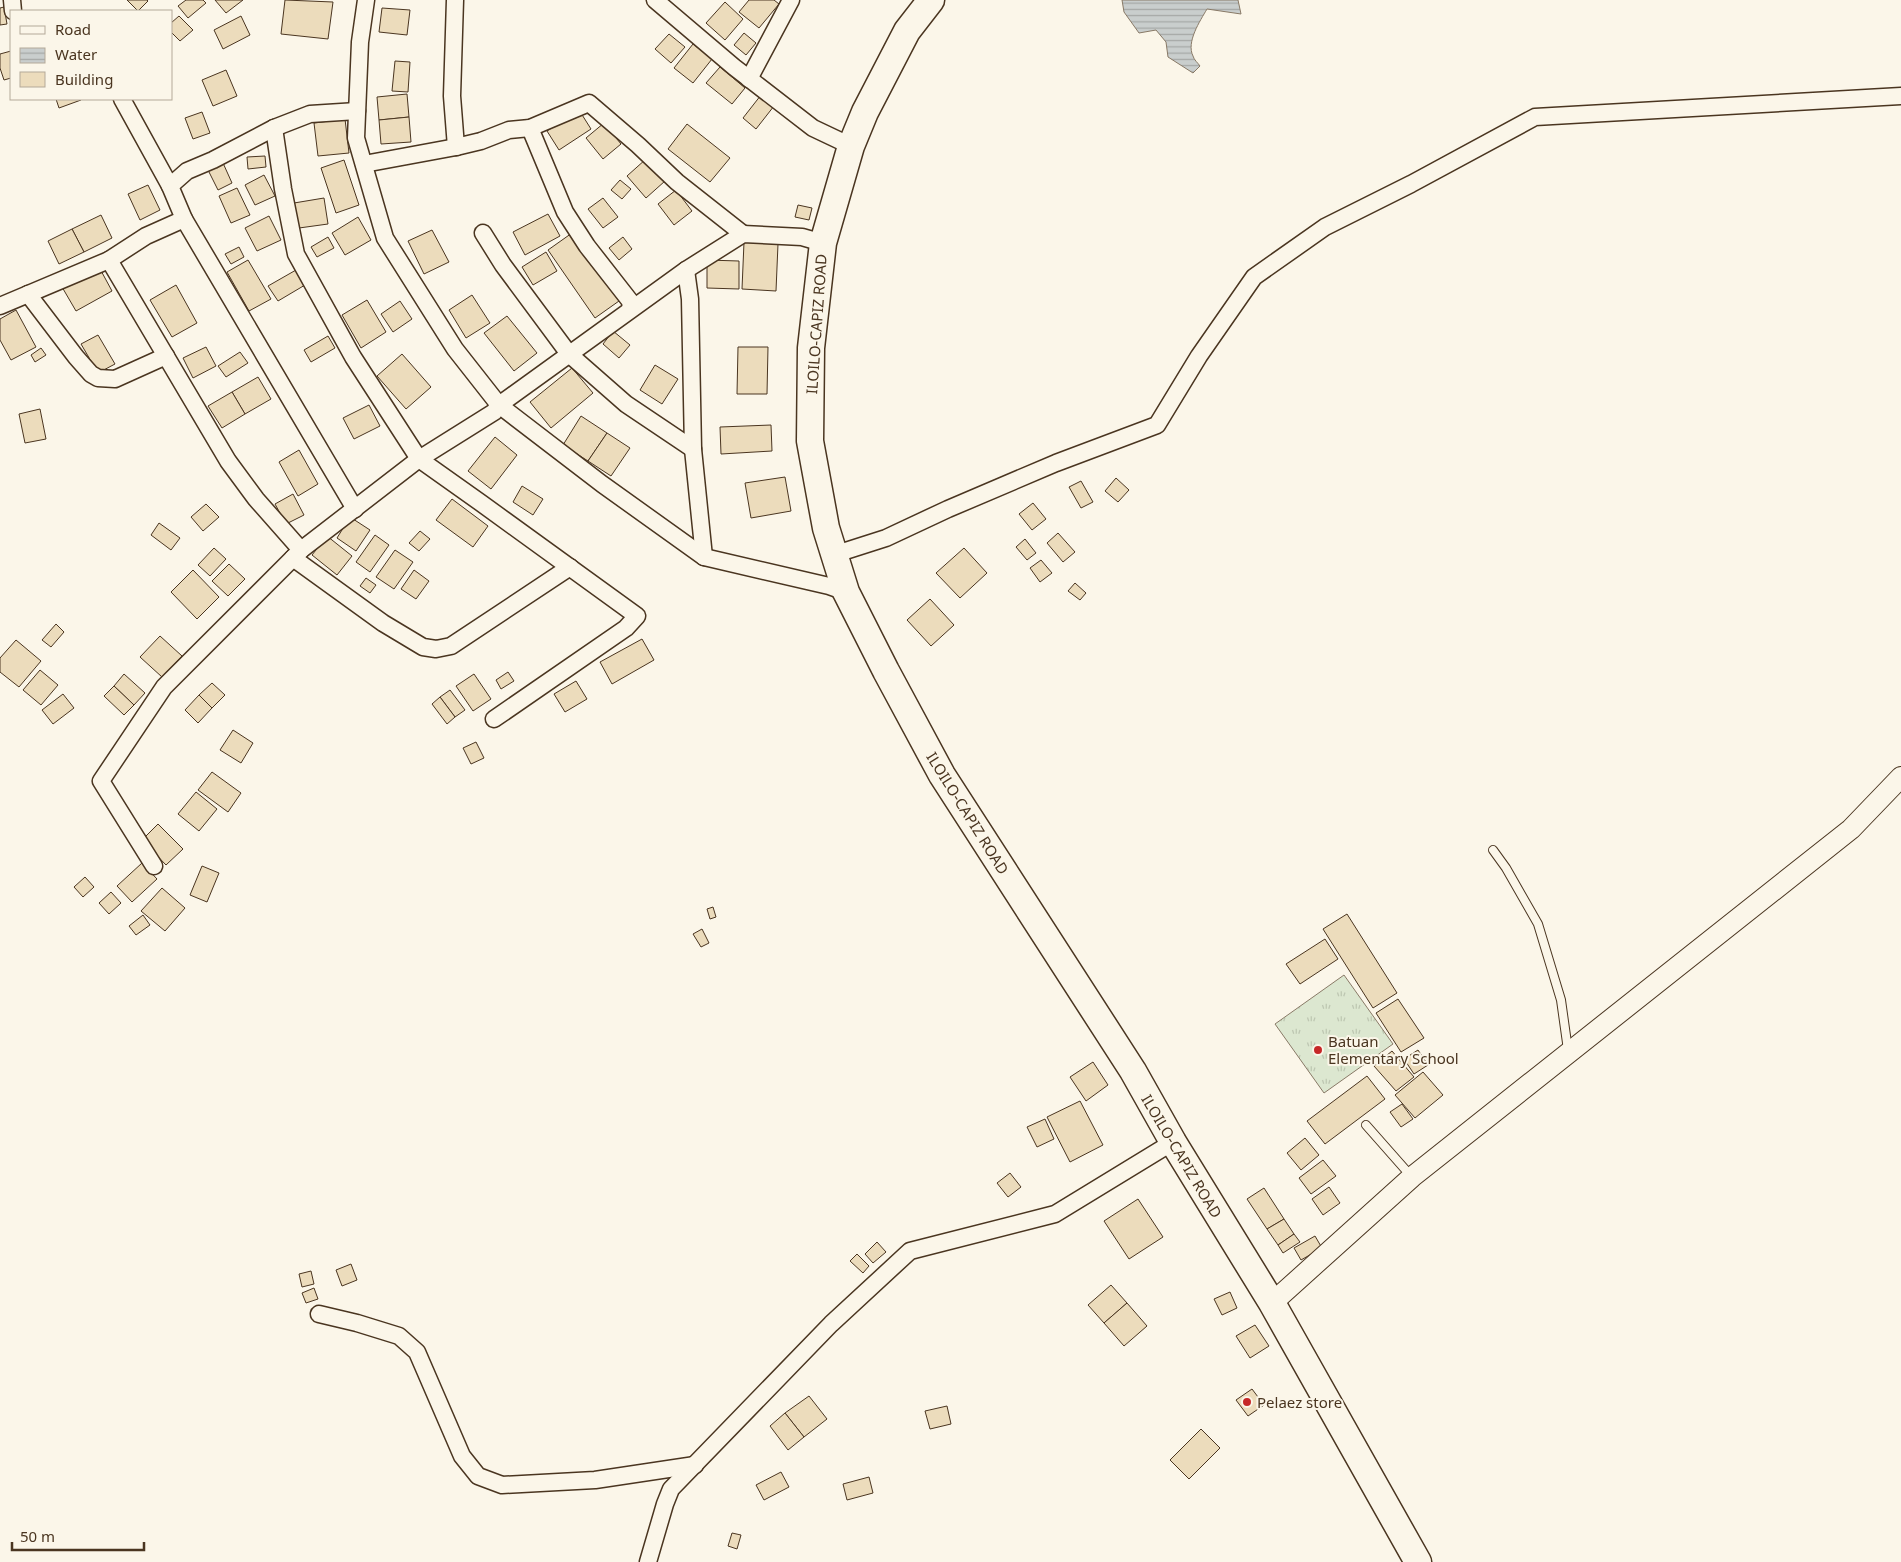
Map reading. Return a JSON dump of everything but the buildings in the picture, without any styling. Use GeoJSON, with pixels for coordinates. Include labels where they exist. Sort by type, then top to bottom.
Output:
{"type":"FeatureCollection","features":[{"type":"Feature","properties":{"kind":"highway","name":"ILOILO-CAPIZ ROAD"},"geometry":{"type":"LineString","coordinates":[[931,0],[907,31],[865,112],[852,146],[823,243],[811,348],[810,441],[826,528],[836,554],[846,592],[942,775],[1133,1072],[1173,1142],[1272,1303],[1418,1562]]}},
{"type":"Feature","properties":{"kind":"street"},"geometry":{"type":"LineString","coordinates":[[366,0],[360,42],[356,138],[386,238],[455,349],[499,405],[602,484],[704,557],[829,586],[846,592]]}},
{"type":"Feature","properties":{"kind":"street"},"geometry":{"type":"LineString","coordinates":[[455,0],[452,96],[456,147]]}},
{"type":"Feature","properties":{"kind":"street"},"geometry":{"type":"LineString","coordinates":[[655,0],[749,79],[813,128],[852,146]]}},
{"type":"Feature","properties":{"kind":"street"},"geometry":{"type":"LineString","coordinates":[[749,79],[790,0]]}},
{"type":"Feature","properties":{"kind":"street"},"geometry":{"type":"LineString","coordinates":[[836,554],[886,538],[948,509],[1047,467],[1157,425],[1199,356],[1254,277],[1325,227],[1411,184],[1535,117],[1901,96]]}},
{"type":"Feature","properties":{"kind":"street"},"geometry":{"type":"LineString","coordinates":[[123,100],[170,186],[184,219],[355,509]]}},
{"type":"Feature","properties":{"kind":"street"},"geometry":{"type":"LineString","coordinates":[[364,164],[456,147],[481,141],[509,130],[530,128],[589,103],[677,182],[743,234]]}},
{"type":"Feature","properties":{"kind":"street"},"geometry":{"type":"LineString","coordinates":[[170,186],[187,171],[214,160],[274,128],[310,114],[357,111]]}},
{"type":"Feature","properties":{"kind":"street"},"geometry":{"type":"LineString","coordinates":[[274,128],[283,189],[296,254],[353,357],[419,460],[637,616],[626,628],[494,719]]}},
{"type":"Feature","properties":{"kind":"street"},"geometry":{"type":"LineString","coordinates":[[530,128],[565,212],[587,246],[630,301],[631,309]]}},
{"type":"Feature","properties":{"kind":"street"},"geometry":{"type":"LineString","coordinates":[[0,306],[109,260],[146,236],[184,219]]}},
{"type":"Feature","properties":{"kind":"street"},"geometry":{"type":"LineString","coordinates":[[483,233],[503,265],[569,354],[626,404],[693,449]]}},
{"type":"Feature","properties":{"kind":"street"},"geometry":{"type":"LineString","coordinates":[[154,866],[101,781],[164,687],[297,554],[419,460],[494,412],[499,405],[631,309],[686,270],[743,234],[802,237],[823,243]]}},
{"type":"Feature","properties":{"kind":"street"},"geometry":{"type":"LineString","coordinates":[[109,260],[228,460],[297,554],[383,623],[423,647],[436,649],[451,646],[570,567]]}},
{"type":"Feature","properties":{"kind":"street"},"geometry":{"type":"LineString","coordinates":[[686,270],[690,299],[693,449],[704,557]]}},
{"type":"Feature","properties":{"kind":"street"},"geometry":{"type":"LineString","coordinates":[[28,294],[76,357],[91,374],[98,378],[116,379],[166,356]]}},
{"type":"Feature","properties":{"kind":"street"},"geometry":{"type":"LineString","coordinates":[[1272,1303],[1412,1177],[1851,829],[1901,777]]}},
{"type":"Feature","properties":{"kind":"street"},"geometry":{"type":"LineString","coordinates":[[648,1562],[664,1504],[671,1489],[831,1324],[910,1250],[1055,1214],[1173,1142]]}},
{"type":"Feature","properties":{"kind":"street"},"geometry":{"type":"LineString","coordinates":[[319,1314],[399,1336],[417,1352],[462,1456],[478,1476],[502,1485],[595,1480],[695,1465]]}},
{"type":"Feature","properties":{"kind":"lane"},"geometry":{"type":"LineString","coordinates":[[1493,850],[1506,868],[1538,924],[1561,1000],[1569,1052]]}},
{"type":"Feature","properties":{"kind":"lane"},"geometry":{"type":"LineString","coordinates":[[1366,1125],[1412,1177]]}},
{"type":"Feature","properties":{"kind":"green space"},"geometry":{"type":"Polygon","coordinates":[[[1344,975],[1393,1044],[1324,1093],[1275,1024],[1344,975]]]}},
{"type":"Feature","properties":{"kind":"water"},"geometry":{"type":"Polygon","coordinates":[[[1122,0],[1238,0],[1241,14],[1207,9],[1198,25],[1191,44],[1194,59],[1200,66],[1193,73],[1168,57],[1166,42],[1156,30],[1139,33],[1124,12],[1122,0]]]}},
{"type":"Feature","properties":{"kind":"place","name":"Batuan Elementary School"},"geometry":{"type":"Point","coordinates":[1318,1050]}},
{"type":"Feature","properties":{"kind":"place","name":"Pelaez store"},"geometry":{"type":"Point","coordinates":[1247,1402]}}]}
